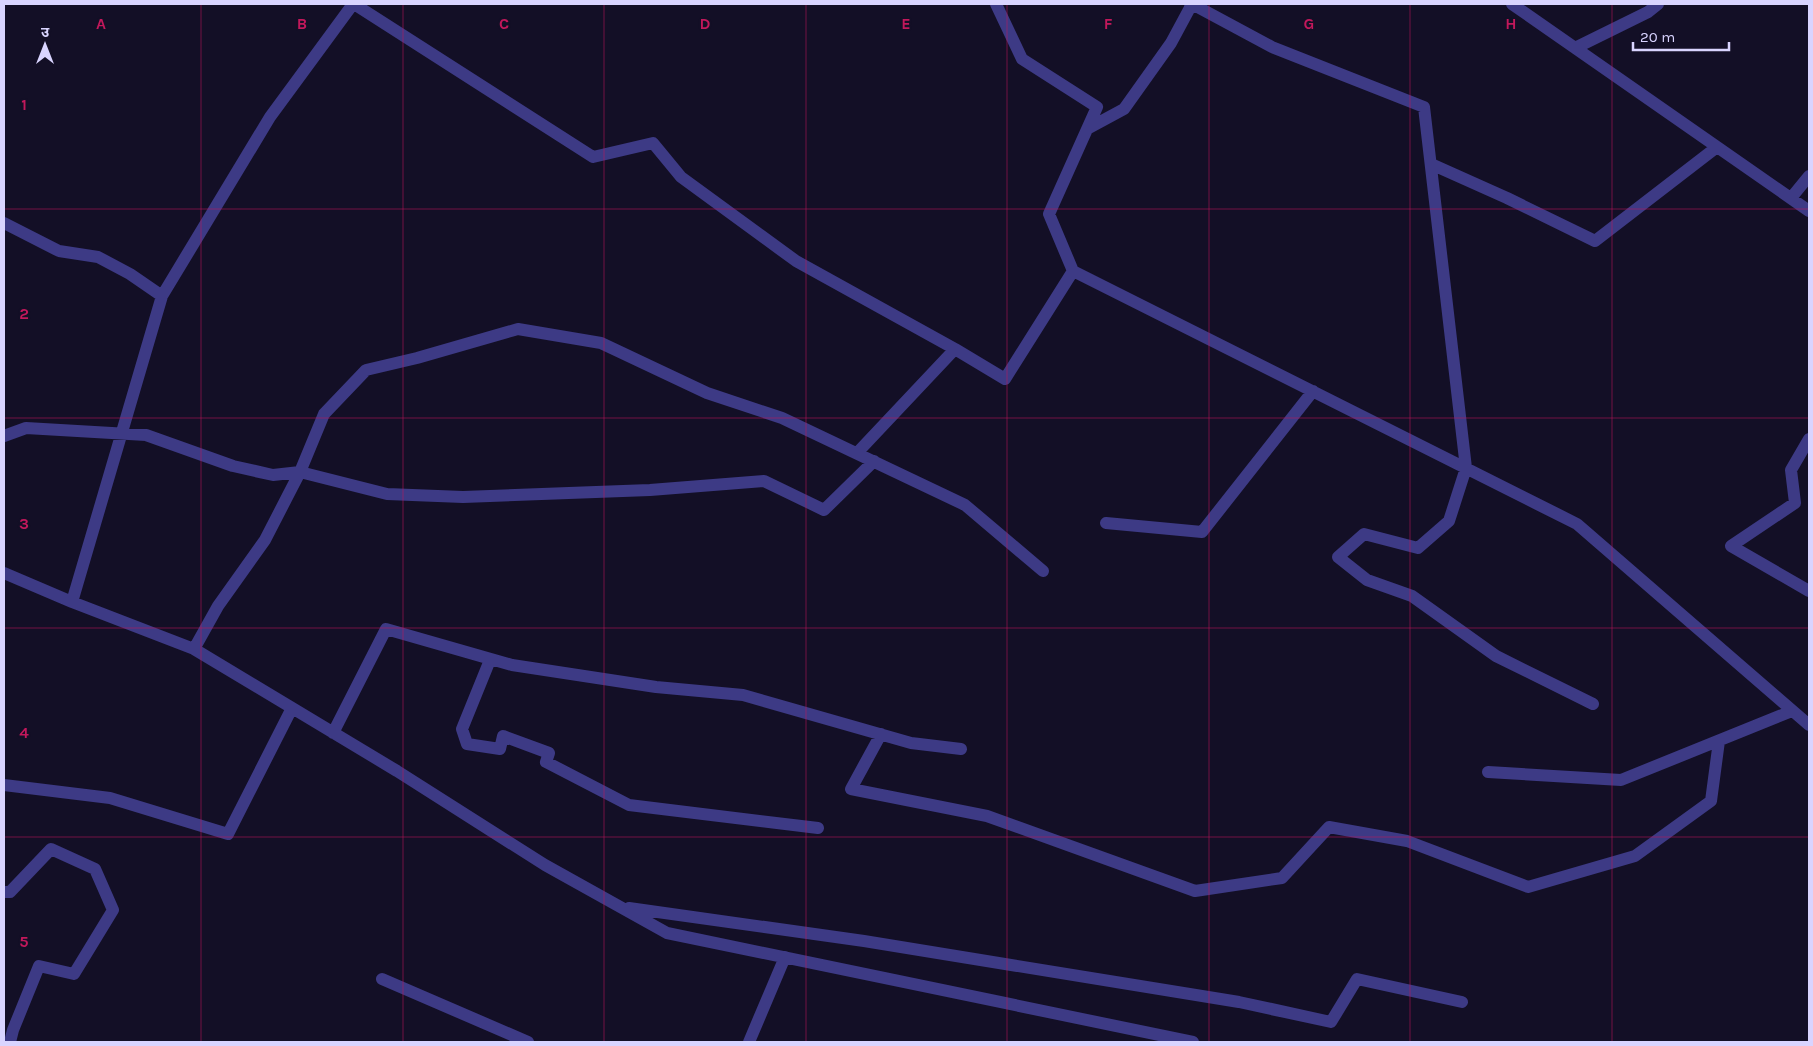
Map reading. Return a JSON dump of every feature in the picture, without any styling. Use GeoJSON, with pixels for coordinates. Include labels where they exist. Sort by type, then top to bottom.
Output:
{"type":"FeatureCollection","features":[{"type":"Feature","properties":{"kind":"street"},"geometry":{"type":"LineString","coordinates":[[72,602],[162,296],[270,117],[354,4],[593,157],[654,143],[681,177],[796,261],[955,348],[1005,379],[1073,271]]}},
{"type":"Feature","properties":{"kind":"street"},"geometry":{"type":"LineString","coordinates":[[996,4],[1022,59],[1097,106],[1049,214],[1073,271],[1577,524],[1809,725]]}},
{"type":"Feature","properties":{"kind":"street"},"geometry":{"type":"LineString","coordinates":[[1087,130],[1124,109],[1171,43],[1191,4],[1272,47],[1424,106],[1466,468],[1449,521],[1418,548],[1364,534],[1338,558],[1367,580],[1412,596],[1496,656],[1593,704]]}},
{"type":"Feature","properties":{"kind":"street"},"geometry":{"type":"LineString","coordinates":[[1512,4],[1809,211]]}},
{"type":"Feature","properties":{"kind":"street"},"geometry":{"type":"LineString","coordinates":[[1575,48],[1648,12],[1658,4]]}},
{"type":"Feature","properties":{"kind":"street"},"geometry":{"type":"LineString","coordinates":[[1430,164],[1508,198],[1594,241],[1717,147]]}},
{"type":"Feature","properties":{"kind":"street"},"geometry":{"type":"LineString","coordinates":[[1790,198],[1809,176]]}},
{"type":"Feature","properties":{"kind":"street"},"geometry":{"type":"LineString","coordinates":[[4,223],[59,251],[98,257],[130,274],[162,296]]}},
{"type":"Feature","properties":{"kind":"street"},"geometry":{"type":"LineString","coordinates":[[194,649],[218,606],[265,540],[300,472],[324,414],[366,370],[417,358],[518,329],[601,343],[707,393],[782,418],[965,505],[1043,571]]}},
{"type":"Feature","properties":{"kind":"street"},"geometry":{"type":"LineString","coordinates":[[857,453],[955,348]]}},
{"type":"Feature","properties":{"kind":"street"},"geometry":{"type":"LineString","coordinates":[[1106,523],[1202,532],[1313,391]]}},
{"type":"Feature","properties":{"kind":"street"},"geometry":{"type":"LineString","coordinates":[[4,436],[26,428],[146,435],[233,466],[273,475],[300,472],[387,494],[463,496],[650,490],[764,481],[824,510],[874,461]]}},
{"type":"Feature","properties":{"kind":"street"},"geometry":{"type":"LineString","coordinates":[[1809,439],[1791,470],[1795,503],[1731,546],[1809,591]]}},
{"type":"Feature","properties":{"kind":"street"},"geometry":{"type":"LineString","coordinates":[[4,573],[72,602],[194,649],[397,771],[545,865],[667,932],[1193,1042]]}},
{"type":"Feature","properties":{"kind":"street"},"geometry":{"type":"LineString","coordinates":[[333,733],[386,629],[512,665],[656,687],[743,695],[911,743],[961,749]]}},
{"type":"Feature","properties":{"kind":"street"},"geometry":{"type":"LineString","coordinates":[[490,660],[462,729],[468,744],[500,749],[503,736],[549,753],[546,762],[629,805],[818,828]]}},
{"type":"Feature","properties":{"kind":"street"},"geometry":{"type":"LineString","coordinates":[[4,785],[110,798],[228,834],[292,708]]}},
{"type":"Feature","properties":{"kind":"street"},"geometry":{"type":"LineString","coordinates":[[1488,772],[1621,780],[1792,711]]}},
{"type":"Feature","properties":{"kind":"street"},"geometry":{"type":"LineString","coordinates":[[881,734],[851,789],[987,816],[1195,891],[1282,878],[1329,827],[1407,841],[1528,887],[1635,856],[1711,801],[1719,741]]}},
{"type":"Feature","properties":{"kind":"street"},"geometry":{"type":"LineString","coordinates":[[4,892],[10,892],[52,849],[95,870],[113,910],[74,974],[39,966],[10,1042]]}},
{"type":"Feature","properties":{"kind":"street"},"geometry":{"type":"LineString","coordinates":[[622,907],[933,952],[1239,1002],[1331,1022],[1357,979],[1462,1002]]}},
{"type":"Feature","properties":{"kind":"street"},"geometry":{"type":"LineString","coordinates":[[749,1042],[785,957]]}},
{"type":"Feature","properties":{"kind":"street"},"geometry":{"type":"LineString","coordinates":[[382,979],[528,1042]]}}]}
